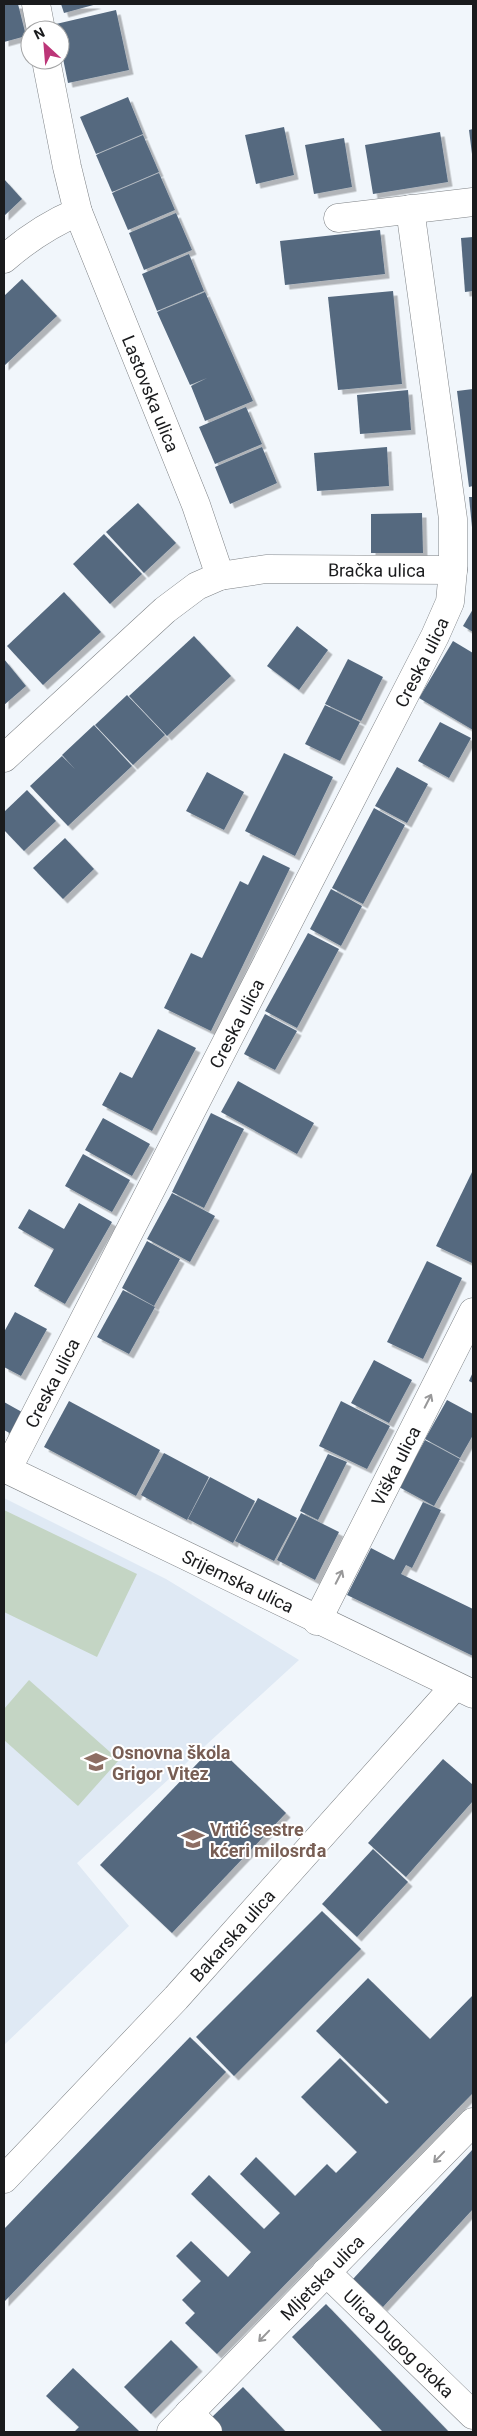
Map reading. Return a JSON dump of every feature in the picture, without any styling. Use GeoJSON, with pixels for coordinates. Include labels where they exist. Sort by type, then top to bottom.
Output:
{"type":"FeatureCollection","features":[{"type":"Feature","properties":{"kind":"street"},"geometry":{"type":"LineString","coordinates":[[36,4],[39,20]]}},
{"type":"Feature","properties":{"kind":"street","name":"Lastovska ulica"},"geometry":{"type":"LineString","coordinates":[[48,70],[78,212],[196,505],[220,576]]}},
{"type":"Feature","properties":{"kind":"street"},"geometry":{"type":"LineString","coordinates":[[338,218],[473,202]]}},
{"type":"Feature","properties":{"kind":"street"},"geometry":{"type":"LineString","coordinates":[[410,209],[452,519],[453,570]]}},
{"type":"Feature","properties":{"kind":"street"},"geometry":{"type":"LineString","coordinates":[[4,259],[27,238],[57,221],[78,212]]}},
{"type":"Feature","properties":{"kind":"street","name":"Bračka ulica"},"geometry":{"type":"LineString","coordinates":[[4,758],[165,610],[197,586],[220,576],[266,569],[453,570]]}},
{"type":"Feature","properties":{"kind":"street","name":"Creska ulica"},"geometry":{"type":"LineString","coordinates":[[5,1469],[435,636],[450,602],[453,570]]}},
{"type":"Feature","properties":{"kind":"street","name":"Viška ulica"},"geometry":{"type":"LineString","coordinates":[[317,1621],[473,1312]]}},
{"type":"Feature","properties":{"kind":"street","name":"Srijemska ulica"},"geometry":{"type":"LineString","coordinates":[[5,1469],[317,1621],[464,1690]]}},
{"type":"Feature","properties":{"kind":"street","name":"Bakarska ulica"},"geometry":{"type":"LineString","coordinates":[[4,2179],[464,1690]]}},
{"type":"Feature","properties":{"kind":"street","name":"Mljetska ulica"},"geometry":{"type":"LineString","coordinates":[[180,2423],[473,2122]]}},
{"type":"Feature","properties":{"kind":"street","name":"Ulica Dugog otoka"},"geometry":{"type":"LineString","coordinates":[[326,2272],[473,2415]]}},
{"type":"Feature","properties":{"kind":"street"},"geometry":{"type":"LineString","coordinates":[[180,2423],[208,2432]]}},
{"type":"Feature","properties":{"kind":"shaded area","name":"Osnovna škola Grigor Vitez"},"geometry":{"type":"Polygon","coordinates":[[[4,1498],[166,1579],[299,1660],[77,1863],[129,1926],[4,2045],[4,1498]]]}},
{"type":"Feature","properties":{"kind":"green space"},"geometry":{"type":"Polygon","coordinates":[[[4,1510],[137,1574],[97,1657],[4,1612],[4,1510]]]}},
{"type":"Feature","properties":{"kind":"green space"},"geometry":{"type":"Polygon","coordinates":[[[29,1680],[119,1760],[78,1806],[4,1740],[4,1709],[29,1680]]]}},
{"type":"Feature","properties":{"kind":"building"},"geometry":{"type":"Polygon","coordinates":[[[4,4],[18,4],[22,20],[20,20],[20,38],[4,42],[4,4]]]}},
{"type":"Feature","properties":{"kind":"building"},"geometry":{"type":"Polygon","coordinates":[[[61,4],[97,4],[64,13],[61,4]]]}},
{"type":"Feature","properties":{"kind":"building"},"geometry":{"type":"Polygon","coordinates":[[[116,10],[129,70],[68,83],[65,70],[70,70],[70,21],[116,10]]]}},
{"type":"Feature","properties":{"kind":"building"},"geometry":{"type":"Polygon","coordinates":[[[128,97],[143,134],[96,154],[80,117],[128,97]]]}},
{"type":"Feature","properties":{"kind":"building"},"geometry":{"type":"Polygon","coordinates":[[[284,127],[294,175],[256,184],[245,135],[284,127]]]}},
{"type":"Feature","properties":{"kind":"building"},"geometry":{"type":"Polygon","coordinates":[[[473,129],[473,153],[472,154],[469,130],[473,129]]]}},
{"type":"Feature","properties":{"kind":"building"},"geometry":{"type":"Polygon","coordinates":[[[440,132],[448,182],[373,194],[365,145],[440,132]]]}},
{"type":"Feature","properties":{"kind":"building"},"geometry":{"type":"Polygon","coordinates":[[[143,135],[159,172],[112,192],[96,155],[143,135]]]}},
{"type":"Feature","properties":{"kind":"building"},"geometry":{"type":"Polygon","coordinates":[[[344,138],[352,187],[314,194],[305,145],[344,138]]]}},
{"type":"Feature","properties":{"kind":"building"},"geometry":{"type":"Polygon","coordinates":[[[159,173],[175,210],[128,230],[112,193],[159,173]]]}},
{"type":"Feature","properties":{"kind":"building"},"geometry":{"type":"Polygon","coordinates":[[[4,179],[22,199],[4,216],[4,179]]]}},
{"type":"Feature","properties":{"kind":"building"},"geometry":{"type":"Polygon","coordinates":[[[176,213],[192,250],[144,270],[129,233],[176,213]]]}},
{"type":"Feature","properties":{"kind":"building"},"geometry":{"type":"Polygon","coordinates":[[[380,230],[385,274],[285,285],[280,241],[380,230]]]}},
{"type":"Feature","properties":{"kind":"building"},"geometry":{"type":"Polygon","coordinates":[[[473,237],[473,291],[465,292],[461,238],[473,237]]]}},
{"type":"Feature","properties":{"kind":"building"},"geometry":{"type":"Polygon","coordinates":[[[189,254],[204,291],[157,311],[142,274],[189,254]]]}},
{"type":"Feature","properties":{"kind":"building"},"geometry":{"type":"Polygon","coordinates":[[[22,279],[57,316],[4,366],[4,296],[22,279]]]}},
{"type":"Feature","properties":{"kind":"building"},"geometry":{"type":"Polygon","coordinates":[[[393,291],[402,384],[338,390],[328,297],[393,291]]]}},
{"type":"Feature","properties":{"kind":"building"},"geometry":{"type":"Polygon","coordinates":[[[205,292],[253,401],[205,421],[191,386],[207,378],[190,385],[157,312],[205,292]]]}},
{"type":"Feature","properties":{"kind":"building"},"geometry":{"type":"Polygon","coordinates":[[[473,389],[473,486],[469,487],[457,391],[473,389]]]}},
{"type":"Feature","properties":{"kind":"building"},"geometry":{"type":"Polygon","coordinates":[[[408,390],[411,430],[360,434],[357,395],[408,390]]]}},
{"type":"Feature","properties":{"kind":"building"},"geometry":{"type":"Polygon","coordinates":[[[246,407],[262,444],[215,464],[199,427],[246,407]]]}},
{"type":"Feature","properties":{"kind":"building"},"geometry":{"type":"Polygon","coordinates":[[[262,447],[277,483],[230,504],[215,467],[262,447]]]}},
{"type":"Feature","properties":{"kind":"building"},"geometry":{"type":"Polygon","coordinates":[[[387,447],[389,486],[317,491],[314,453],[387,447]]]}},
{"type":"Feature","properties":{"kind":"building"},"geometry":{"type":"Polygon","coordinates":[[[469,497],[473,497],[473,527],[472,527],[469,497]]]}},
{"type":"Feature","properties":{"kind":"building"},"geometry":{"type":"Polygon","coordinates":[[[138,503],[176,543],[144,573],[106,532],[138,503]]]}},
{"type":"Feature","properties":{"kind":"building"},"geometry":{"type":"Polygon","coordinates":[[[422,513],[423,553],[371,553],[371,514],[422,513]]]}},
{"type":"Feature","properties":{"kind":"building"},"geometry":{"type":"Polygon","coordinates":[[[104,534],[142,574],[110,604],[73,564],[104,534]]]}},
{"type":"Feature","properties":{"kind":"building"},"geometry":{"type":"Polygon","coordinates":[[[64,592],[101,632],[43,685],[7,646],[64,592]]]}},
{"type":"Feature","properties":{"kind":"building"},"geometry":{"type":"Polygon","coordinates":[[[473,609],[473,632],[463,626],[473,609]]]}},
{"type":"Feature","properties":{"kind":"building"},"geometry":{"type":"Polygon","coordinates":[[[297,626],[328,650],[299,690],[267,666],[297,626]]]}},
{"type":"Feature","properties":{"kind":"building"},"geometry":{"type":"Polygon","coordinates":[[[194,636],[231,676],[167,736],[129,696],[194,636]]]}},
{"type":"Feature","properties":{"kind":"building"},"geometry":{"type":"Polygon","coordinates":[[[453,641],[473,653],[473,730],[419,698],[453,641]]]}},
{"type":"Feature","properties":{"kind":"building"},"geometry":{"type":"Polygon","coordinates":[[[4,659],[26,686],[4,705],[4,659]]]}},
{"type":"Feature","properties":{"kind":"building"},"geometry":{"type":"Polygon","coordinates":[[[348,659],[383,677],[361,721],[325,704],[348,659]]]}},
{"type":"Feature","properties":{"kind":"building"},"geometry":{"type":"Polygon","coordinates":[[[127,695],[165,735],[133,765],[95,725],[127,695]]]}},
{"type":"Feature","properties":{"kind":"building"},"geometry":{"type":"Polygon","coordinates":[[[325,705],[360,722],[340,761],[305,744],[325,705]]]}},
{"type":"Feature","properties":{"kind":"building"},"geometry":{"type":"Polygon","coordinates":[[[440,722],[471,738],[449,778],[418,761],[440,722]]]}},
{"type":"Feature","properties":{"kind":"building"},"geometry":{"type":"Polygon","coordinates":[[[94,725],[132,766],[68,826],[30,786],[62,756],[75,769],[62,755],[94,725]]]}},
{"type":"Feature","properties":{"kind":"building"},"geometry":{"type":"Polygon","coordinates":[[[284,753],[333,777],[295,856],[245,831],[284,753]]]}},
{"type":"Feature","properties":{"kind":"building"},"geometry":{"type":"Polygon","coordinates":[[[397,767],[428,784],[407,823],[375,806],[397,767]]]}},
{"type":"Feature","properties":{"kind":"building"},"geometry":{"type":"Polygon","coordinates":[[[207,772],[244,792],[224,830],[186,811],[207,772]]]}},
{"type":"Feature","properties":{"kind":"building"},"geometry":{"type":"Polygon","coordinates":[[[27,790],[56,821],[24,851],[4,830],[4,812],[27,790]]]}},
{"type":"Feature","properties":{"kind":"building"},"geometry":{"type":"Polygon","coordinates":[[[374,808],[405,825],[363,904],[332,888],[374,808]]]}},
{"type":"Feature","properties":{"kind":"building"},"geometry":{"type":"Polygon","coordinates":[[[65,838],[94,869],[63,899],[33,868],[65,838]]]}},
{"type":"Feature","properties":{"kind":"building"},"geometry":{"type":"Polygon","coordinates":[[[263,855],[290,868],[211,1031],[164,1008],[191,953],[202,958],[240,881],[248,885],[263,855]]]}},
{"type":"Feature","properties":{"kind":"building"},"geometry":{"type":"Polygon","coordinates":[[[331,889],[362,906],[341,946],[310,929],[331,889]]]}},
{"type":"Feature","properties":{"kind":"building"},"geometry":{"type":"Polygon","coordinates":[[[308,933],[339,949],[297,1028],[265,1011],[308,933]]]}},
{"type":"Feature","properties":{"kind":"building"},"geometry":{"type":"Polygon","coordinates":[[[265,1014],[297,1031],[275,1070],[244,1054],[265,1014]]]}},
{"type":"Feature","properties":{"kind":"building"},"geometry":{"type":"Polygon","coordinates":[[[158,1029],[196,1048],[152,1131],[102,1105],[120,1072],[132,1078],[158,1029]]]}},
{"type":"Feature","properties":{"kind":"building"},"geometry":{"type":"Polygon","coordinates":[[[238,1081],[314,1123],[297,1154],[221,1112],[238,1081]]]}},
{"type":"Feature","properties":{"kind":"building"},"geometry":{"type":"Polygon","coordinates":[[[211,1113],[244,1129],[204,1208],[172,1192],[211,1113]]]}},
{"type":"Feature","properties":{"kind":"building"},"geometry":{"type":"Polygon","coordinates":[[[103,1118],[150,1144],[132,1176],[85,1150],[103,1118]]]}},
{"type":"Feature","properties":{"kind":"building"},"geometry":{"type":"Polygon","coordinates":[[[83,1154],[130,1180],[112,1212],[65,1186],[83,1154]]]}},
{"type":"Feature","properties":{"kind":"building"},"geometry":{"type":"Polygon","coordinates":[[[473,1170],[473,1260],[472,1263],[436,1246],[473,1170]]]}},
{"type":"Feature","properties":{"kind":"building"},"geometry":{"type":"Polygon","coordinates":[[[172,1193],[215,1216],[190,1262],[147,1239],[172,1193]]]}},
{"type":"Feature","properties":{"kind":"building"},"geometry":{"type":"Polygon","coordinates":[[[79,1203],[112,1222],[65,1304],[34,1286],[54,1249],[18,1228],[29,1209],[64,1229],[79,1203]]]}},
{"type":"Feature","properties":{"kind":"building"},"geometry":{"type":"Polygon","coordinates":[[[147,1241],[180,1259],[154,1306],[122,1288],[147,1241]]]}},
{"type":"Feature","properties":{"kind":"building"},"geometry":{"type":"Polygon","coordinates":[[[427,1261],[462,1278],[423,1359],[387,1342],[427,1261]]]}},
{"type":"Feature","properties":{"kind":"building"},"geometry":{"type":"Polygon","coordinates":[[[123,1290],[155,1307],[129,1354],[97,1337],[123,1290]]]}},
{"type":"Feature","properties":{"kind":"building"},"geometry":{"type":"Polygon","coordinates":[[[15,1312],[47,1329],[21,1376],[4,1367],[4,1332],[15,1312]]]}},
{"type":"Feature","properties":{"kind":"building"},"geometry":{"type":"Polygon","coordinates":[[[374,1360],[412,1380],[389,1423],[351,1403],[374,1360]]]}},
{"type":"Feature","properties":{"kind":"building"},"geometry":{"type":"Polygon","coordinates":[[[473,1372],[473,1383],[469,1381],[473,1372]]]}},
{"type":"Feature","properties":{"kind":"building"},"geometry":{"type":"Polygon","coordinates":[[[447,1400],[473,1414],[473,1435],[460,1458],[425,1439],[447,1400]]]}},
{"type":"Feature","properties":{"kind":"building"},"geometry":{"type":"Polygon","coordinates":[[[69,1401],[160,1450],[136,1496],[44,1447],[69,1401]]]}},
{"type":"Feature","properties":{"kind":"building"},"geometry":{"type":"Polygon","coordinates":[[[341,1401],[390,1426],[367,1469],[319,1446],[341,1401]]]}},
{"type":"Feature","properties":{"kind":"building"},"geometry":{"type":"Polygon","coordinates":[[[4,1402],[29,1416],[17,1437],[4,1430],[4,1402]]]}},
{"type":"Feature","properties":{"kind":"building"},"geometry":{"type":"Polygon","coordinates":[[[425,1440],[460,1459],[434,1506],[399,1487],[425,1440]]]}},
{"type":"Feature","properties":{"kind":"building"},"geometry":{"type":"Polygon","coordinates":[[[164,1453],[209,1477],[187,1520],[141,1495],[164,1453]]]}},
{"type":"Feature","properties":{"kind":"building"},"geometry":{"type":"Polygon","coordinates":[[[328,1454],[347,1462],[318,1520],[300,1511],[328,1454]]]}},
{"type":"Feature","properties":{"kind":"building"},"geometry":{"type":"Polygon","coordinates":[[[210,1477],[255,1501],[233,1543],[188,1519],[210,1477]]]}},
{"type":"Feature","properties":{"kind":"building"},"geometry":{"type":"Polygon","coordinates":[[[258,1498],[297,1518],[274,1561],[235,1541],[258,1498]]]}},
{"type":"Feature","properties":{"kind":"building"},"geometry":{"type":"Polygon","coordinates":[[[423,1502],[441,1510],[412,1568],[406,1565],[401,1574],[473,1609],[473,1656],[347,1595],[371,1548],[394,1560],[423,1502]]]}},
{"type":"Feature","properties":{"kind":"building"},"geometry":{"type":"Polygon","coordinates":[[[301,1513],[339,1532],[315,1580],[277,1560],[301,1513]]]}},
{"type":"Feature","properties":{"kind":"building","name":"Vrtić sestre kćeri milosrđa"},"geometry":{"type":"Polygon","coordinates":[[[215,1745],[286,1813],[172,1933],[100,1865],[215,1745]]]}},
{"type":"Feature","properties":{"kind":"building"},"geometry":{"type":"Polygon","coordinates":[[[443,1759],[473,1785],[473,1801],[406,1877],[368,1843],[443,1759]]]}},
{"type":"Feature","properties":{"kind":"building"},"geometry":{"type":"Polygon","coordinates":[[[373,1849],[408,1882],[357,1937],[322,1904],[373,1849]]]}},
{"type":"Feature","properties":{"kind":"building"},"geometry":{"type":"Polygon","coordinates":[[[322,1911],[361,1949],[234,2076],[196,2037],[322,1911]]]}},
{"type":"Feature","properties":{"kind":"building"},"geometry":{"type":"Polygon","coordinates":[[[368,1978],[430,2039],[473,1995],[473,2093],[217,2354],[185,2323],[195,2313],[182,2300],[201,2281],[176,2256],[191,2241],[228,2277],[251,2252],[191,2194],[209,2175],[264,2229],[280,2213],[240,2174],[256,2157],[295,2196],[327,2164],[336,2173],[357,2152],[301,2097],[340,2058],[386,2104],[389,2102],[316,2031],[368,1978]]]}},
{"type":"Feature","properties":{"kind":"building"},"geometry":{"type":"Polygon","coordinates":[[[190,2037],[226,2072],[4,2302],[4,2229],[190,2037]]]}},
{"type":"Feature","properties":{"kind":"building"},"geometry":{"type":"Polygon","coordinates":[[[473,2149],[473,2209],[383,2307],[353,2279],[473,2149]]]}},
{"type":"Feature","properties":{"kind":"building"},"geometry":{"type":"Polygon","coordinates":[[[326,2304],[449,2432],[383,2432],[292,2337],[326,2304]]]}},
{"type":"Feature","properties":{"kind":"building"},"geometry":{"type":"Polygon","coordinates":[[[171,2340],[198,2367],[151,2414],[124,2387],[171,2340]]]}},
{"type":"Feature","properties":{"kind":"building"},"geometry":{"type":"Polygon","coordinates":[[[73,2368],[139,2431],[74,2432],[79,2427],[46,2396],[73,2368]]]}},
{"type":"Feature","properties":{"kind":"building"},"geometry":{"type":"Polygon","coordinates":[[[243,2387],[286,2432],[220,2432],[209,2420],[243,2387]]]}},
{"type":"Feature","properties":{"kind":"place","name":"Osnovna škola Grigor Vitez"},"geometry":{"type":"Point","coordinates":[96,1762]}},
{"type":"Feature","properties":{"kind":"place","name":"Vrtić sestre kćeri milosrđa"},"geometry":{"type":"Point","coordinates":[193,1839]}}]}
